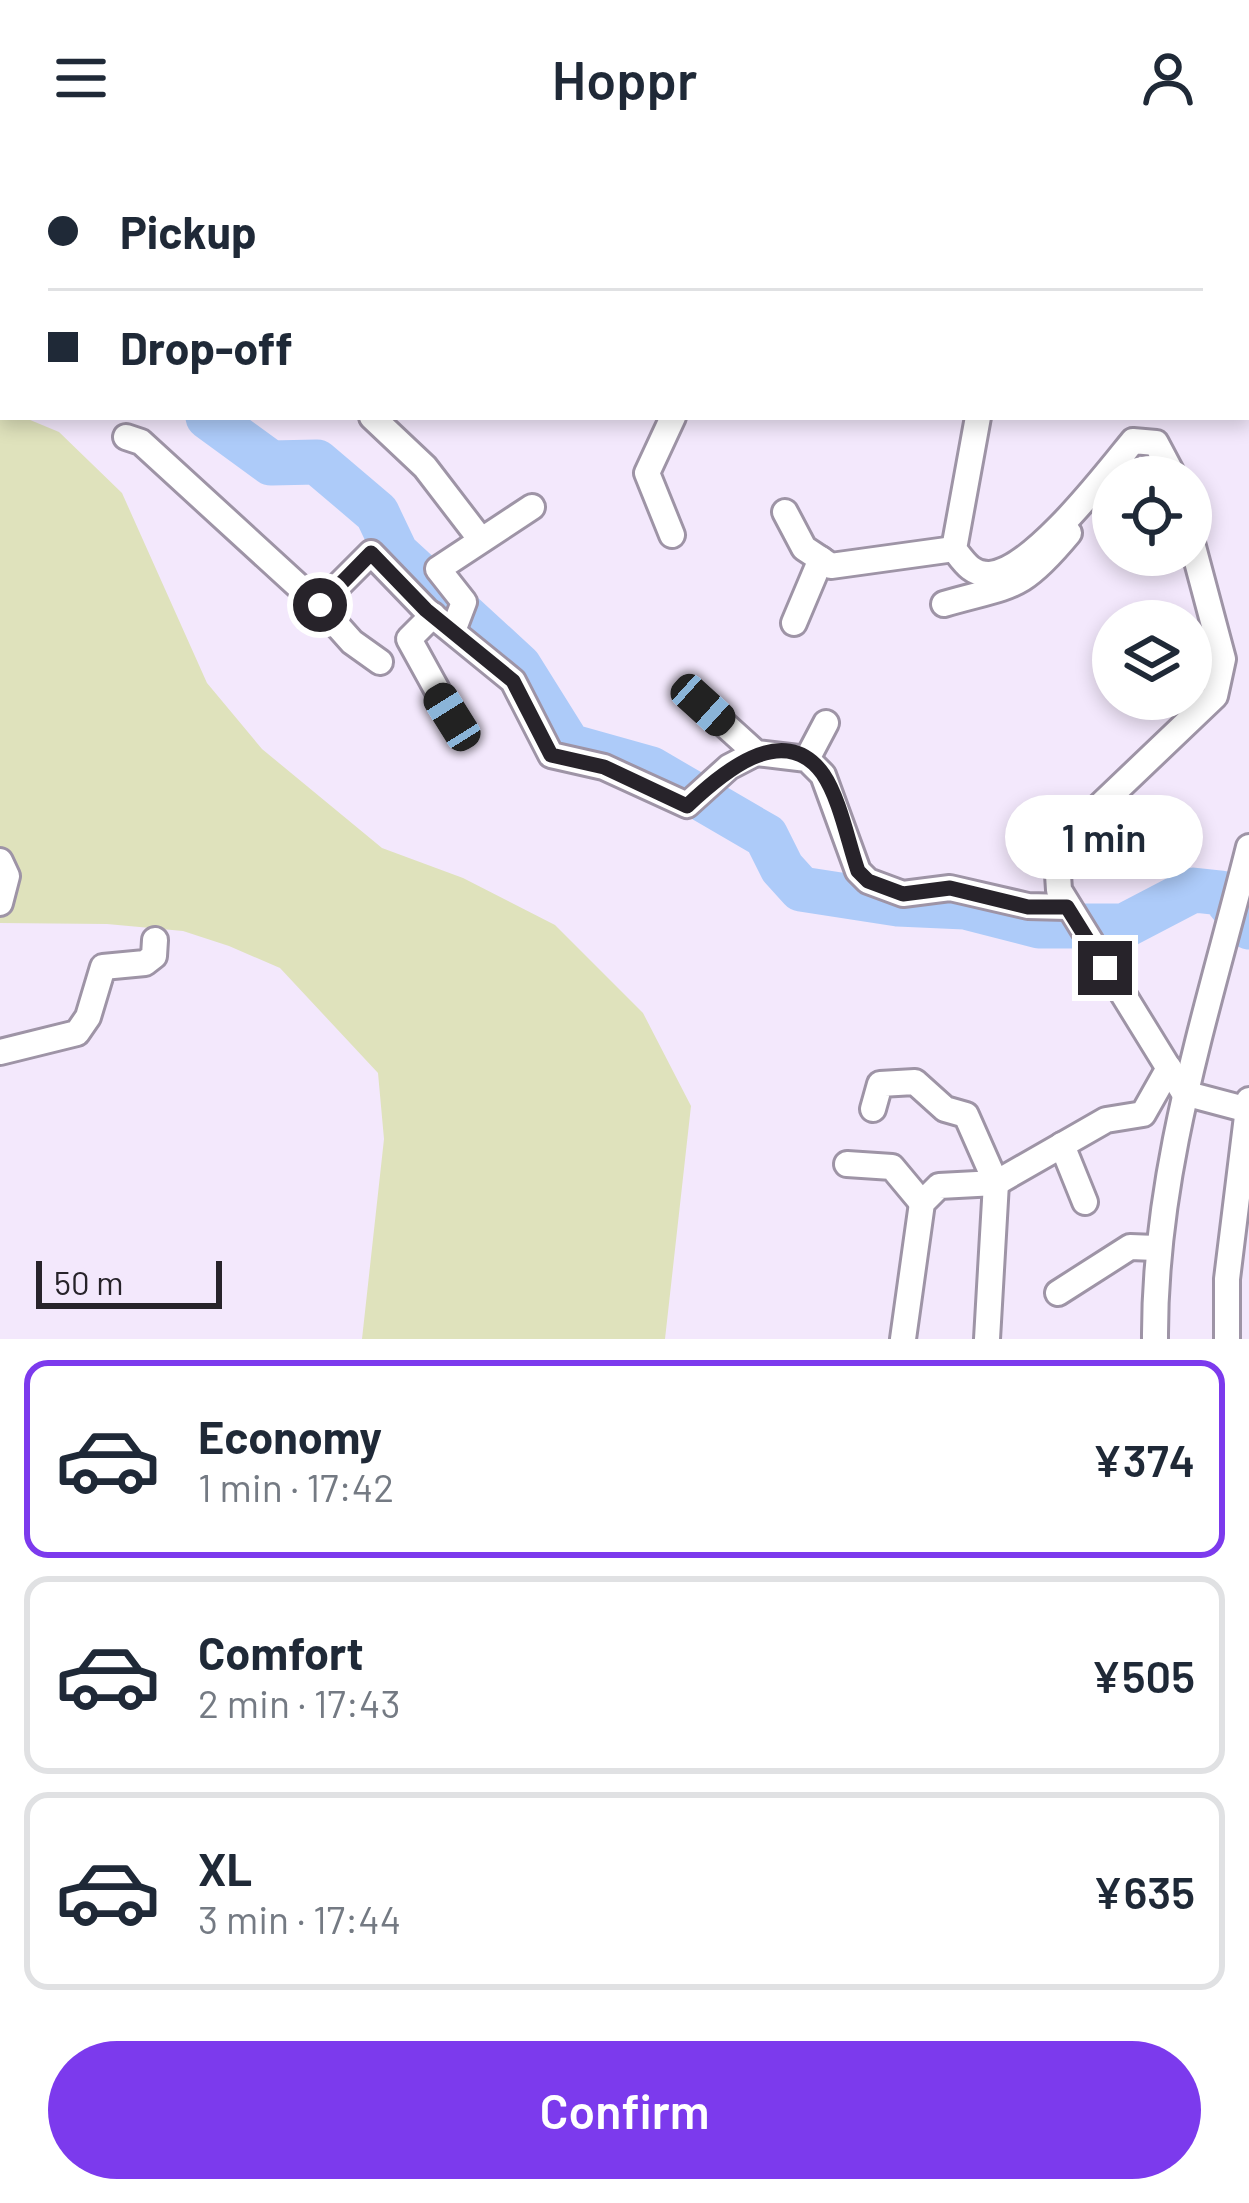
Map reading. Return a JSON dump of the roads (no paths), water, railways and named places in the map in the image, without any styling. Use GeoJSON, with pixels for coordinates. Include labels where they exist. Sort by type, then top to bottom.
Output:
{"type":"FeatureCollection","features":[{"type":"Feature","properties":{"kind":"street"},"geometry":{"type":"LineString","coordinates":[[375,420],[425,467],[481,540]]}},
{"type":"Feature","properties":{"kind":"street"},"geometry":{"type":"LineString","coordinates":[[672,536],[647,473],[673,420]]}},
{"type":"Feature","properties":{"kind":"street"},"geometry":{"type":"LineString","coordinates":[[977,420],[954,549],[968,568],[987,574],[1011,568],[1092,487]]}},
{"type":"Feature","properties":{"kind":"street"},"geometry":{"type":"LineString","coordinates":[[126,437],[141,442],[320,605],[352,642],[380,662]]}},
{"type":"Feature","properties":{"kind":"street"},"geometry":{"type":"LineString","coordinates":[[1120,456],[1133,441],[1156,443],[1163,456]]}},
{"type":"Feature","properties":{"kind":"street"},"geometry":{"type":"LineString","coordinates":[[452,717],[409,639],[443,623],[464,602],[437,569],[532,507]]}},
{"type":"Feature","properties":{"kind":"street"},"geometry":{"type":"LineString","coordinates":[[784,512],[804,548],[831,566],[954,549]]}},
{"type":"Feature","properties":{"kind":"street"},"geometry":{"type":"LineString","coordinates":[[944,604],[1012,589],[1043,564],[1069,532],[1060,523]]}},
{"type":"Feature","properties":{"kind":"street"},"geometry":{"type":"LineString","coordinates":[[320,605],[371,553],[443,623],[513,681],[551,755],[570,763],[604,767],[687,806],[729,767],[756,753],[807,759],[824,775],[858,871],[868,881],[903,894],[950,888],[1074,920]]}},
{"type":"Feature","properties":{"kind":"street"},"geometry":{"type":"LineString","coordinates":[[794,623],[821,559]]}},
{"type":"Feature","properties":{"kind":"street"},"geometry":{"type":"LineString","coordinates":[[1201,576],[1223,659],[1215,696],[1064,840],[1058,859],[1059,890],[1184,1093],[1248,1110]]}},
{"type":"Feature","properties":{"kind":"street"},"geometry":{"type":"LineString","coordinates":[[703,705],[756,753]]}},
{"type":"Feature","properties":{"kind":"street"},"geometry":{"type":"LineString","coordinates":[[807,759],[826,723]]}},
{"type":"Feature","properties":{"kind":"street"},"geometry":{"type":"LineString","coordinates":[[1155,1339],[1156,1248],[1184,1093],[1249,847]]}},
{"type":"Feature","properties":{"kind":"street"},"geometry":{"type":"LineString","coordinates":[[0,861],[7,876],[0,903]]}},
{"type":"Feature","properties":{"kind":"street"},"geometry":{"type":"LineString","coordinates":[[0,1052],[77,1033],[88,1017],[103,968],[145,963],[154,956],[155,940]]}},
{"type":"Feature","properties":{"kind":"street"},"geometry":{"type":"LineString","coordinates":[[903,1339],[922,1203],[939,1186],[996,1183],[1117,1115],[1143,1114],[1168,1068]]}},
{"type":"Feature","properties":{"kind":"street"},"geometry":{"type":"LineString","coordinates":[[873,1109],[880,1084],[915,1082],[945,1108],[965,1115],[996,1183],[986,1339]]}},
{"type":"Feature","properties":{"kind":"street"},"geometry":{"type":"LineString","coordinates":[[1226,1339],[1228,1279],[1249,1100]]}},
{"type":"Feature","properties":{"kind":"street"},"geometry":{"type":"LineString","coordinates":[[1062,1145],[1085,1202]]}},
{"type":"Feature","properties":{"kind":"street"},"geometry":{"type":"LineString","coordinates":[[848,1164],[892,1167],[922,1203]]}},
{"type":"Feature","properties":{"kind":"street"},"geometry":{"type":"LineString","coordinates":[[1058,1293],[1130,1247],[1156,1248]]}},
{"type":"Feature","properties":{"kind":"waterway"},"geometry":{"type":"LineString","coordinates":[[212,420],[271,463],[317,462],[377,513],[396,553],[519,666],[569,746],[651,769],[766,836],[782,868],[801,889],[898,904],[965,907],[1039,926],[1124,926],[1193,890],[1221,893],[1249,927]]}}]}
